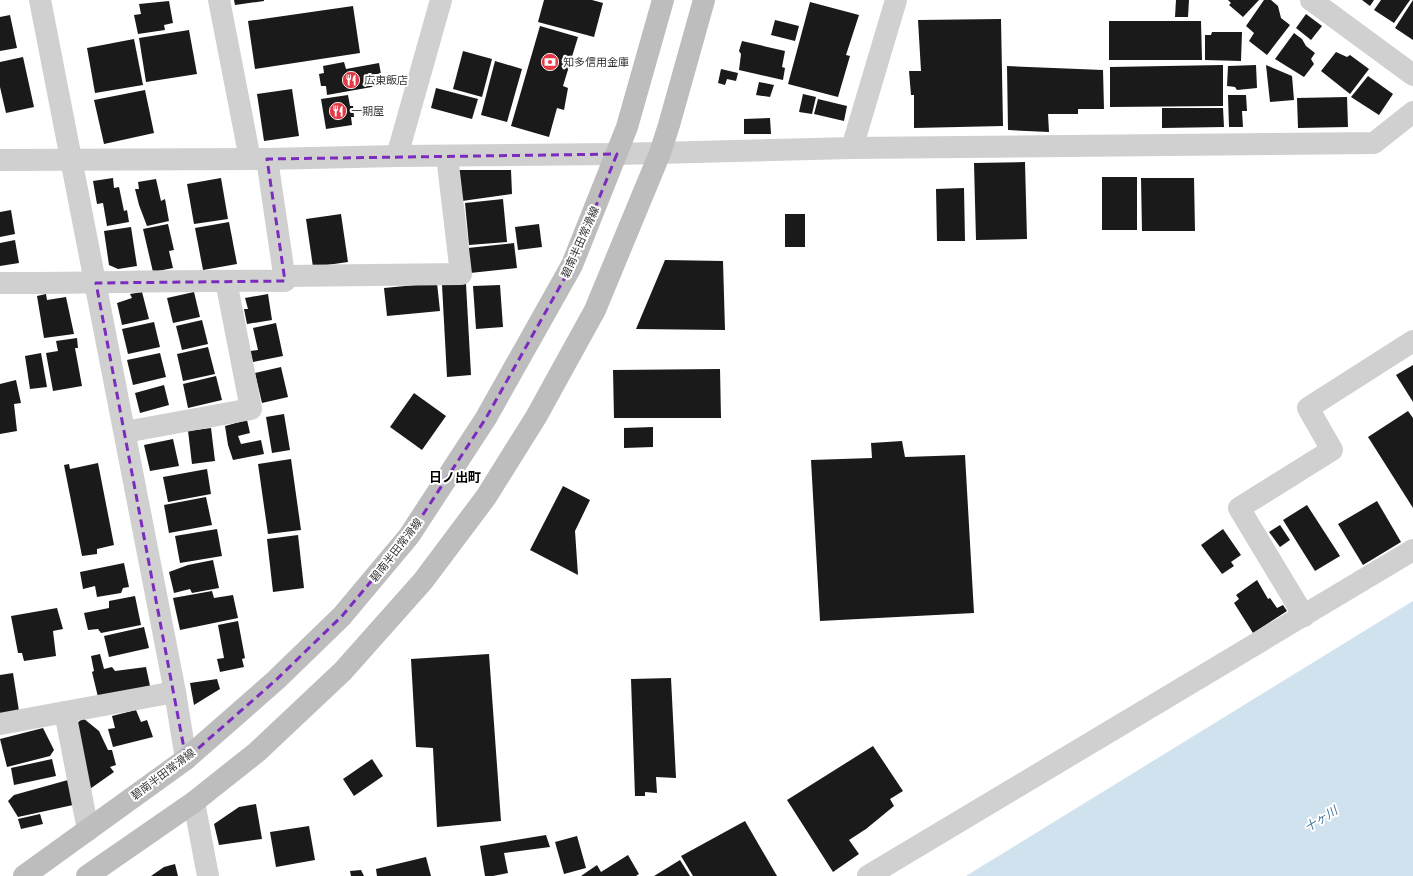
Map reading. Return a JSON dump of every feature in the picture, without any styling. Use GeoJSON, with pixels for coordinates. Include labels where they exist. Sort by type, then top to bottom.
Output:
{"type":"FeatureCollection","features":[{"type":"Feature","properties":{"kind":"main road","name":"碧南半田常滑線"},"geometry":{"type":"LineString","coordinates":[[24,876],[186,759],[276,680],[342,616],[409,536],[486,418],[572,265],[627,127],[663,0]]}},
{"type":"Feature","properties":{"kind":"main road"},"geometry":{"type":"LineString","coordinates":[[87,876],[194,802],[257,752],[343,671],[423,581],[486,497],[536,417],[595,310],[660,152],[704,0]]}},
{"type":"Feature","properties":{"kind":"street"},"geometry":{"type":"LineString","coordinates":[[40,0],[175,692],[186,759]]}},
{"type":"Feature","properties":{"kind":"street"},"geometry":{"type":"LineString","coordinates":[[0,283],[96,283],[226,280],[285,281],[259,159],[219,0]]}},
{"type":"Feature","properties":{"kind":"street"},"geometry":{"type":"LineString","coordinates":[[397,156],[441,0]]}},
{"type":"Feature","properties":{"kind":"street"},"geometry":{"type":"LineString","coordinates":[[852,148],[896,0]]}},
{"type":"Feature","properties":{"kind":"street"},"geometry":{"type":"LineString","coordinates":[[1311,0],[1413,75]]}},
{"type":"Feature","properties":{"kind":"street"},"geometry":{"type":"LineString","coordinates":[[0,160],[259,159],[617,154],[852,148],[1374,143],[1413,112]]}},
{"type":"Feature","properties":{"kind":"street"},"geometry":{"type":"LineString","coordinates":[[284,276],[462,274],[447,156]]}},
{"type":"Feature","properties":{"kind":"street"},"geometry":{"type":"LineString","coordinates":[[124,432],[251,409],[226,280]]}},
{"type":"Feature","properties":{"kind":"street"},"geometry":{"type":"LineString","coordinates":[[1304,616],[1239,508],[1332,450],[1308,408],[1413,341]]}},
{"type":"Feature","properties":{"kind":"street"},"geometry":{"type":"LineString","coordinates":[[868,876],[1413,550]]}},
{"type":"Feature","properties":{"kind":"street"},"geometry":{"type":"LineString","coordinates":[[0,724],[175,692]]}},
{"type":"Feature","properties":{"kind":"street"},"geometry":{"type":"LineString","coordinates":[[65,712],[88,830]]}},
{"type":"Feature","properties":{"kind":"street"},"geometry":{"type":"LineString","coordinates":[[194,802],[208,876]]}},
{"type":"Feature","properties":{"kind":"highlighted area"},"geometry":{"type":"Polygon","coordinates":[[[617,154],[572,265],[486,418],[409,536],[342,616],[276,680],[186,759],[96,283],[285,281],[267,159],[617,154]]]}},
{"type":"Feature","properties":{"kind":"water","name":"十ヶ川"},"geometry":{"type":"Polygon","coordinates":[[[1413,601],[1413,876],[966,876],[1413,601]]]}},
{"type":"Feature","properties":{"kind":"building"},"geometry":{"type":"Polygon","coordinates":[[[234,0],[264,0],[264,1],[235,5],[234,0]]]}},
{"type":"Feature","properties":{"kind":"building"},"geometry":{"type":"Polygon","coordinates":[[[544,0],[592,0],[603,3],[594,37],[538,22],[544,0]]]}},
{"type":"Feature","properties":{"kind":"building"},"geometry":{"type":"Polygon","coordinates":[[[1176,0],[1189,0],[1188,17],[1175,17],[1176,0]]]}},
{"type":"Feature","properties":{"kind":"building"},"geometry":{"type":"Polygon","coordinates":[[[1228,0],[1259,0],[1243,17],[1229,5],[1231,3],[1228,0]]]}},
{"type":"Feature","properties":{"kind":"building"},"geometry":{"type":"Polygon","coordinates":[[[1264,0],[1271,0],[1278,6],[1281,18],[1290,25],[1267,55],[1249,41],[1254,33],[1246,26],[1264,0]]]}},
{"type":"Feature","properties":{"kind":"building"},"geometry":{"type":"Polygon","coordinates":[[[1362,0],[1374,0],[1370,6],[1362,0]]]}},
{"type":"Feature","properties":{"kind":"building"},"geometry":{"type":"Polygon","coordinates":[[[1381,0],[1410,0],[1394,23],[1374,10],[1381,0]]]}},
{"type":"Feature","properties":{"kind":"building"},"geometry":{"type":"Polygon","coordinates":[[[1413,0],[1413,40],[1395,28],[1413,0]]]}},
{"type":"Feature","properties":{"kind":"building"},"geometry":{"type":"Polygon","coordinates":[[[169,1],[173,23],[164,25],[165,30],[138,34],[134,15],[141,14],[139,4],[169,1]]]}},
{"type":"Feature","properties":{"kind":"building"},"geometry":{"type":"Polygon","coordinates":[[[810,2],[859,15],[846,55],[850,56],[838,97],[788,84],[810,2]]]}},
{"type":"Feature","properties":{"kind":"building"},"geometry":{"type":"Polygon","coordinates":[[[353,6],[360,53],[255,69],[248,21],[353,6]]]}},
{"type":"Feature","properties":{"kind":"building"},"geometry":{"type":"Polygon","coordinates":[[[1306,14],[1322,26],[1311,40],[1296,28],[1306,14]]]}},
{"type":"Feature","properties":{"kind":"building"},"geometry":{"type":"Polygon","coordinates":[[[10,15],[17,48],[0,51],[0,17],[10,15]]]}},
{"type":"Feature","properties":{"kind":"building"},"geometry":{"type":"Polygon","coordinates":[[[1001,19],[1003,126],[914,128],[914,95],[911,95],[909,71],[921,71],[918,20],[1001,19]]]}},
{"type":"Feature","properties":{"kind":"building"},"geometry":{"type":"Polygon","coordinates":[[[775,20],[799,26],[795,41],[771,35],[775,20]]]}},
{"type":"Feature","properties":{"kind":"building"},"geometry":{"type":"Polygon","coordinates":[[[1109,21],[1201,21],[1202,60],[1109,60],[1109,21]]]}},
{"type":"Feature","properties":{"kind":"building","name":"知多信用金庫"},"geometry":{"type":"Polygon","coordinates":[[[540,26],[578,37],[563,86],[568,88],[564,110],[557,108],[549,137],[511,126],[540,26]]]}},
{"type":"Feature","properties":{"kind":"building"},"geometry":{"type":"Polygon","coordinates":[[[189,30],[197,74],[146,82],[139,38],[189,30]]]}},
{"type":"Feature","properties":{"kind":"building"},"geometry":{"type":"Polygon","coordinates":[[[1212,32],[1242,32],[1241,61],[1205,60],[1205,35],[1211,35],[1212,32]]]}},
{"type":"Feature","properties":{"kind":"building"},"geometry":{"type":"Polygon","coordinates":[[[1294,33],[1315,53],[1311,59],[1314,64],[1304,77],[1275,59],[1294,33]]]}},
{"type":"Feature","properties":{"kind":"building"},"geometry":{"type":"Polygon","coordinates":[[[134,39],[143,85],[95,93],[87,48],[134,39]]]}},
{"type":"Feature","properties":{"kind":"building"},"geometry":{"type":"Polygon","coordinates":[[[742,41],[785,51],[782,67],[785,68],[783,80],[739,70],[741,54],[739,51],[742,41]]]}},
{"type":"Feature","properties":{"kind":"building"},"geometry":{"type":"Polygon","coordinates":[[[463,51],[492,59],[482,97],[453,89],[463,51]]]}},
{"type":"Feature","properties":{"kind":"building"},"geometry":{"type":"Polygon","coordinates":[[[1336,52],[1347,57],[1350,55],[1369,69],[1350,94],[1321,71],[1336,52]]]}},
{"type":"Feature","properties":{"kind":"building"},"geometry":{"type":"Polygon","coordinates":[[[23,57],[34,107],[6,113],[0,87],[0,62],[23,57]]]}},
{"type":"Feature","properties":{"kind":"building"},"geometry":{"type":"Polygon","coordinates":[[[495,61],[522,69],[507,122],[481,115],[495,61]]]}},
{"type":"Feature","properties":{"kind":"building","name":"広東飯店"},"geometry":{"type":"Polygon","coordinates":[[[344,62],[346,69],[379,63],[383,85],[327,95],[326,86],[321,86],[319,74],[324,73],[323,66],[344,62]]]}},
{"type":"Feature","properties":{"kind":"building"},"geometry":{"type":"Polygon","coordinates":[[[1223,65],[1223,106],[1110,107],[1110,67],[1223,65]]]}},
{"type":"Feature","properties":{"kind":"building"},"geometry":{"type":"Polygon","coordinates":[[[1256,65],[1257,88],[1237,90],[1235,87],[1227,86],[1228,66],[1256,65]]]}},
{"type":"Feature","properties":{"kind":"building"},"geometry":{"type":"Polygon","coordinates":[[[1266,65],[1292,76],[1294,100],[1270,102],[1266,65]]]}},
{"type":"Feature","properties":{"kind":"building"},"geometry":{"type":"Polygon","coordinates":[[[1007,66],[1103,70],[1104,109],[1078,109],[1078,114],[1048,114],[1049,132],[1008,130],[1007,66]]]}},
{"type":"Feature","properties":{"kind":"building"},"geometry":{"type":"Polygon","coordinates":[[[721,69],[738,73],[736,81],[727,79],[725,85],[718,83],[721,69]]]}},
{"type":"Feature","properties":{"kind":"building"},"geometry":{"type":"Polygon","coordinates":[[[1368,76],[1393,94],[1379,115],[1351,97],[1368,76]]]}},
{"type":"Feature","properties":{"kind":"building"},"geometry":{"type":"Polygon","coordinates":[[[759,82],[774,85],[770,97],[756,95],[759,82]]]}},
{"type":"Feature","properties":{"kind":"building"},"geometry":{"type":"Polygon","coordinates":[[[436,88],[478,99],[472,119],[431,108],[436,88]]]}},
{"type":"Feature","properties":{"kind":"building"},"geometry":{"type":"Polygon","coordinates":[[[292,89],[299,136],[264,141],[257,94],[292,89]]]}},
{"type":"Feature","properties":{"kind":"building"},"geometry":{"type":"Polygon","coordinates":[[[145,90],[154,133],[104,144],[94,100],[145,90]]]}},
{"type":"Feature","properties":{"kind":"building"},"geometry":{"type":"Polygon","coordinates":[[[803,94],[816,97],[812,114],[799,112],[803,94]]]}},
{"type":"Feature","properties":{"kind":"building","name":"一期屋"},"geometry":{"type":"Polygon","coordinates":[[[348,95],[350,106],[353,106],[354,117],[351,117],[352,125],[326,129],[321,99],[348,95]]]}},
{"type":"Feature","properties":{"kind":"building"},"geometry":{"type":"Polygon","coordinates":[[[1228,95],[1246,95],[1247,111],[1242,111],[1243,127],[1229,127],[1228,95]]]}},
{"type":"Feature","properties":{"kind":"building"},"geometry":{"type":"Polygon","coordinates":[[[1347,97],[1348,127],[1298,128],[1297,98],[1347,97]]]}},
{"type":"Feature","properties":{"kind":"building"},"geometry":{"type":"Polygon","coordinates":[[[818,99],[847,106],[844,121],[814,114],[818,99]]]}},
{"type":"Feature","properties":{"kind":"building"},"geometry":{"type":"Polygon","coordinates":[[[1162,108],[1223,108],[1224,127],[1162,128],[1162,108]]]}},
{"type":"Feature","properties":{"kind":"building"},"geometry":{"type":"Polygon","coordinates":[[[770,118],[771,134],[744,134],[744,119],[770,118]]]}},
{"type":"Feature","properties":{"kind":"building"},"geometry":{"type":"Polygon","coordinates":[[[1025,162],[1027,239],[976,240],[974,163],[1025,162]]]}},
{"type":"Feature","properties":{"kind":"building"},"geometry":{"type":"Polygon","coordinates":[[[457,170],[511,170],[512,194],[462,201],[457,170]]]}},
{"type":"Feature","properties":{"kind":"building"},"geometry":{"type":"Polygon","coordinates":[[[1102,177],[1137,177],[1137,230],[1102,230],[1102,177]]]}},
{"type":"Feature","properties":{"kind":"building"},"geometry":{"type":"Polygon","coordinates":[[[113,178],[114,188],[119,187],[124,211],[127,210],[129,222],[107,226],[103,203],[97,204],[93,181],[113,178]]]}},
{"type":"Feature","properties":{"kind":"building"},"geometry":{"type":"Polygon","coordinates":[[[221,178],[228,219],[194,224],[187,184],[221,178]]]}},
{"type":"Feature","properties":{"kind":"building"},"geometry":{"type":"Polygon","coordinates":[[[1141,178],[1194,178],[1195,231],[1142,231],[1141,178]]]}},
{"type":"Feature","properties":{"kind":"building"},"geometry":{"type":"Polygon","coordinates":[[[156,179],[161,201],[165,199],[169,221],[147,226],[135,189],[139,189],[138,182],[156,179]]]}},
{"type":"Feature","properties":{"kind":"building"},"geometry":{"type":"Polygon","coordinates":[[[964,188],[965,241],[937,241],[936,189],[964,188]]]}},
{"type":"Feature","properties":{"kind":"building"},"geometry":{"type":"Polygon","coordinates":[[[503,199],[507,242],[469,245],[465,203],[503,199]]]}},
{"type":"Feature","properties":{"kind":"building"},"geometry":{"type":"Polygon","coordinates":[[[11,210],[15,234],[0,237],[0,212],[11,210]]]}},
{"type":"Feature","properties":{"kind":"building"},"geometry":{"type":"Polygon","coordinates":[[[341,214],[348,262],[313,267],[306,219],[341,214]]]}},
{"type":"Feature","properties":{"kind":"building"},"geometry":{"type":"Polygon","coordinates":[[[785,214],[805,214],[805,247],[785,247],[785,214]]]}},
{"type":"Feature","properties":{"kind":"building"},"geometry":{"type":"Polygon","coordinates":[[[229,222],[237,264],[203,270],[195,228],[229,222]]]}},
{"type":"Feature","properties":{"kind":"building"},"geometry":{"type":"Polygon","coordinates":[[[168,224],[174,250],[169,251],[173,268],[153,272],[143,229],[168,224]]]}},
{"type":"Feature","properties":{"kind":"building"},"geometry":{"type":"Polygon","coordinates":[[[539,224],[542,247],[518,250],[515,227],[539,224]]]}},
{"type":"Feature","properties":{"kind":"building"},"geometry":{"type":"Polygon","coordinates":[[[131,227],[137,266],[118,269],[109,265],[104,231],[131,227]]]}},
{"type":"Feature","properties":{"kind":"building"},"geometry":{"type":"Polygon","coordinates":[[[15,240],[19,263],[0,266],[0,243],[15,240]]]}},
{"type":"Feature","properties":{"kind":"building"},"geometry":{"type":"Polygon","coordinates":[[[514,243],[517,268],[470,273],[468,248],[514,243]]]}},
{"type":"Feature","properties":{"kind":"building"},"geometry":{"type":"Polygon","coordinates":[[[665,260],[723,261],[725,330],[636,329],[665,260]]]}},
{"type":"Feature","properties":{"kind":"building"},"geometry":{"type":"Polygon","coordinates":[[[437,283],[440,311],[387,316],[384,288],[437,283]]]}},
{"type":"Feature","properties":{"kind":"building"},"geometry":{"type":"Polygon","coordinates":[[[466,284],[471,375],[447,377],[442,285],[466,284]]]}},
{"type":"Feature","properties":{"kind":"building"},"geometry":{"type":"Polygon","coordinates":[[[500,285],[503,327],[476,329],[473,286],[500,285]]]}},
{"type":"Feature","properties":{"kind":"building"},"geometry":{"type":"Polygon","coordinates":[[[142,292],[149,319],[122,325],[117,303],[132,298],[130,294],[142,292]]]}},
{"type":"Feature","properties":{"kind":"building"},"geometry":{"type":"Polygon","coordinates":[[[194,292],[200,317],[173,323],[167,298],[194,292]]]}},
{"type":"Feature","properties":{"kind":"building"},"geometry":{"type":"Polygon","coordinates":[[[46,294],[47,300],[66,297],[74,334],[44,338],[37,296],[46,294]]]}},
{"type":"Feature","properties":{"kind":"building"},"geometry":{"type":"Polygon","coordinates":[[[268,294],[272,320],[247,324],[244,309],[248,309],[245,298],[268,294]]]}},
{"type":"Feature","properties":{"kind":"building"},"geometry":{"type":"Polygon","coordinates":[[[202,320],[208,344],[182,350],[176,326],[202,320]]]}},
{"type":"Feature","properties":{"kind":"building"},"geometry":{"type":"Polygon","coordinates":[[[154,322],[160,347],[128,354],[122,329],[154,322]]]}},
{"type":"Feature","properties":{"kind":"building"},"geometry":{"type":"Polygon","coordinates":[[[276,323],[283,356],[253,362],[250,351],[258,350],[253,328],[276,323]]]}},
{"type":"Feature","properties":{"kind":"building"},"geometry":{"type":"Polygon","coordinates":[[[77,338],[78,348],[75,348],[82,386],[53,391],[46,353],[58,351],[56,341],[77,338]]]}},
{"type":"Feature","properties":{"kind":"building"},"geometry":{"type":"Polygon","coordinates":[[[208,347],[215,374],[183,381],[177,354],[208,347]]]}},
{"type":"Feature","properties":{"kind":"building"},"geometry":{"type":"Polygon","coordinates":[[[41,353],[47,387],[30,389],[25,356],[41,353]]]}},
{"type":"Feature","properties":{"kind":"building"},"geometry":{"type":"Polygon","coordinates":[[[160,353],[166,377],[133,385],[127,360],[160,353]]]}},
{"type":"Feature","properties":{"kind":"building"},"geometry":{"type":"Polygon","coordinates":[[[1413,365],[1413,402],[1396,375],[1413,365]]]}},
{"type":"Feature","properties":{"kind":"building"},"geometry":{"type":"Polygon","coordinates":[[[281,367],[288,397],[262,403],[255,373],[281,367]]]}},
{"type":"Feature","properties":{"kind":"building"},"geometry":{"type":"Polygon","coordinates":[[[720,369],[721,418],[614,418],[613,370],[720,369]]]}},
{"type":"Feature","properties":{"kind":"building"},"geometry":{"type":"Polygon","coordinates":[[[216,376],[222,400],[188,408],[183,384],[216,376]]]}},
{"type":"Feature","properties":{"kind":"building"},"geometry":{"type":"Polygon","coordinates":[[[16,380],[21,403],[14,404],[17,431],[0,434],[0,384],[16,380]]]}},
{"type":"Feature","properties":{"kind":"building"},"geometry":{"type":"Polygon","coordinates":[[[164,385],[169,405],[140,413],[135,393],[164,385]]]}},
{"type":"Feature","properties":{"kind":"building"},"geometry":{"type":"Polygon","coordinates":[[[414,393],[446,416],[422,450],[390,427],[414,393]]]}},
{"type":"Feature","properties":{"kind":"building"},"geometry":{"type":"Polygon","coordinates":[[[1408,411],[1413,418],[1413,508],[1368,437],[1408,411]]]}},
{"type":"Feature","properties":{"kind":"building"},"geometry":{"type":"Polygon","coordinates":[[[284,414],[290,450],[272,453],[266,417],[284,414]]]}},
{"type":"Feature","properties":{"kind":"building"},"geometry":{"type":"Polygon","coordinates":[[[247,420],[250,433],[238,436],[241,444],[261,440],[264,454],[233,460],[228,445],[225,426],[247,420]]]}},
{"type":"Feature","properties":{"kind":"building"},"geometry":{"type":"Polygon","coordinates":[[[653,427],[653,447],[624,448],[624,428],[653,427]]]}},
{"type":"Feature","properties":{"kind":"building"},"geometry":{"type":"Polygon","coordinates":[[[211,428],[215,461],[192,464],[188,431],[211,428]]]}},
{"type":"Feature","properties":{"kind":"building"},"geometry":{"type":"Polygon","coordinates":[[[173,439],[179,466],[150,471],[144,445],[173,439]]]}},
{"type":"Feature","properties":{"kind":"building"},"geometry":{"type":"Polygon","coordinates":[[[902,441],[905,457],[965,455],[974,613],[820,621],[811,460],[872,458],[871,443],[902,441]]]}},
{"type":"Feature","properties":{"kind":"building"},"geometry":{"type":"Polygon","coordinates":[[[291,459],[301,530],[268,534],[258,464],[291,459]]]}},
{"type":"Feature","properties":{"kind":"building"},"geometry":{"type":"Polygon","coordinates":[[[98,463],[114,545],[97,549],[97,554],[82,556],[64,465],[69,464],[70,469],[98,463]]]}},
{"type":"Feature","properties":{"kind":"building"},"geometry":{"type":"Polygon","coordinates":[[[207,469],[211,494],[168,502],[163,477],[207,469]]]}},
{"type":"Feature","properties":{"kind":"building"},"geometry":{"type":"Polygon","coordinates":[[[563,486],[590,500],[575,531],[578,575],[530,550],[563,486]]]}},
{"type":"Feature","properties":{"kind":"building"},"geometry":{"type":"Polygon","coordinates":[[[206,497],[212,525],[169,533],[164,505],[206,497]]]}},
{"type":"Feature","properties":{"kind":"building"},"geometry":{"type":"Polygon","coordinates":[[[1377,501],[1401,542],[1363,565],[1338,524],[1377,501]]]}},
{"type":"Feature","properties":{"kind":"building"},"geometry":{"type":"Polygon","coordinates":[[[1307,505],[1340,556],[1315,571],[1283,520],[1307,505]]]}},
{"type":"Feature","properties":{"kind":"building"},"geometry":{"type":"Polygon","coordinates":[[[1280,525],[1290,540],[1280,547],[1269,532],[1280,525]]]}},
{"type":"Feature","properties":{"kind":"building"},"geometry":{"type":"Polygon","coordinates":[[[217,529],[222,556],[180,563],[175,536],[217,529]]]}},
{"type":"Feature","properties":{"kind":"building"},"geometry":{"type":"Polygon","coordinates":[[[1223,529],[1241,555],[1231,562],[1234,566],[1222,574],[1201,545],[1223,529]]]}},
{"type":"Feature","properties":{"kind":"building"},"geometry":{"type":"Polygon","coordinates":[[[298,535],[304,588],[273,592],[267,539],[298,535]]]}},
{"type":"Feature","properties":{"kind":"building"},"geometry":{"type":"Polygon","coordinates":[[[213,560],[219,588],[192,593],[190,589],[174,593],[169,572],[188,565],[213,560]]]}},
{"type":"Feature","properties":{"kind":"building"},"geometry":{"type":"Polygon","coordinates":[[[124,563],[129,587],[123,588],[121,593],[97,597],[95,586],[83,589],[80,572],[124,563]]]}},
{"type":"Feature","properties":{"kind":"building"},"geometry":{"type":"Polygon","coordinates":[[[1257,580],[1268,599],[1270,598],[1277,608],[1283,605],[1287,611],[1253,633],[1234,603],[1239,599],[1236,595],[1257,580]]]}},
{"type":"Feature","properties":{"kind":"building"},"geometry":{"type":"Polygon","coordinates":[[[212,591],[214,598],[233,595],[238,618],[180,630],[173,598],[212,591]]]}},
{"type":"Feature","properties":{"kind":"building"},"geometry":{"type":"Polygon","coordinates":[[[135,596],[141,625],[101,633],[98,629],[88,630],[84,613],[109,608],[109,601],[135,596]]]}},
{"type":"Feature","properties":{"kind":"building"},"geometry":{"type":"Polygon","coordinates":[[[57,608],[63,629],[53,631],[56,656],[24,661],[22,653],[18,653],[11,616],[57,608]]]}},
{"type":"Feature","properties":{"kind":"building"},"geometry":{"type":"Polygon","coordinates":[[[238,621],[245,658],[242,659],[244,667],[220,672],[217,659],[224,658],[218,625],[238,621]]]}},
{"type":"Feature","properties":{"kind":"building"},"geometry":{"type":"Polygon","coordinates":[[[144,627],[149,648],[109,657],[104,636],[144,627]]]}},
{"type":"Feature","properties":{"kind":"building"},"geometry":{"type":"Polygon","coordinates":[[[100,654],[104,669],[112,667],[115,671],[146,667],[150,686],[98,697],[92,672],[94,671],[91,656],[100,654]]]}},
{"type":"Feature","properties":{"kind":"building"},"geometry":{"type":"Polygon","coordinates":[[[489,654],[501,821],[437,827],[433,748],[416,747],[411,659],[489,654]]]}},
{"type":"Feature","properties":{"kind":"building"},"geometry":{"type":"Polygon","coordinates":[[[13,673],[19,711],[0,714],[0,675],[13,673]]]}},
{"type":"Feature","properties":{"kind":"building"},"geometry":{"type":"Polygon","coordinates":[[[671,678],[676,778],[656,777],[657,793],[645,792],[645,796],[635,796],[631,679],[671,678]]]}},
{"type":"Feature","properties":{"kind":"building"},"geometry":{"type":"Polygon","coordinates":[[[217,679],[220,689],[194,705],[190,683],[217,679]]]}},
{"type":"Feature","properties":{"kind":"building"},"geometry":{"type":"Polygon","coordinates":[[[136,710],[141,722],[147,720],[153,737],[113,747],[108,729],[115,728],[112,716],[136,710]]]}},
{"type":"Feature","properties":{"kind":"building"},"geometry":{"type":"Polygon","coordinates":[[[83,718],[99,731],[108,750],[112,750],[116,765],[110,767],[114,772],[87,791],[75,725],[83,718]]]}},
{"type":"Feature","properties":{"kind":"building"},"geometry":{"type":"Polygon","coordinates":[[[43,728],[54,750],[50,756],[7,767],[0,739],[43,728]]]}},
{"type":"Feature","properties":{"kind":"building"},"geometry":{"type":"Polygon","coordinates":[[[873,746],[903,791],[890,799],[894,806],[866,829],[849,840],[859,854],[833,872],[787,800],[873,746]]]}},
{"type":"Feature","properties":{"kind":"building"},"geometry":{"type":"Polygon","coordinates":[[[52,759],[56,776],[14,785],[11,768],[52,759]]]}},
{"type":"Feature","properties":{"kind":"building"},"geometry":{"type":"Polygon","coordinates":[[[372,759],[383,776],[354,796],[343,779],[372,759]]]}},
{"type":"Feature","properties":{"kind":"building"},"geometry":{"type":"Polygon","coordinates":[[[68,780],[73,805],[18,817],[8,801],[14,795],[68,780]]]}},
{"type":"Feature","properties":{"kind":"building"},"geometry":{"type":"Polygon","coordinates":[[[256,804],[262,839],[219,845],[214,824],[239,807],[256,804]]]}},
{"type":"Feature","properties":{"kind":"building"},"geometry":{"type":"Polygon","coordinates":[[[40,814],[43,824],[21,829],[18,819],[40,814]]]}},
{"type":"Feature","properties":{"kind":"building"},"geometry":{"type":"Polygon","coordinates":[[[745,821],[777,876],[693,876],[681,856],[745,821]]]}},
{"type":"Feature","properties":{"kind":"building"},"geometry":{"type":"Polygon","coordinates":[[[309,826],[315,860],[276,867],[270,832],[309,826]]]}},
{"type":"Feature","properties":{"kind":"building"},"geometry":{"type":"Polygon","coordinates":[[[546,835],[550,847],[504,853],[508,873],[485,876],[480,846],[546,835]]]}},
{"type":"Feature","properties":{"kind":"building"},"geometry":{"type":"Polygon","coordinates":[[[577,836],[586,868],[564,874],[555,842],[577,836]]]}},
{"type":"Feature","properties":{"kind":"building"},"geometry":{"type":"Polygon","coordinates":[[[628,855],[639,874],[636,876],[581,876],[597,865],[601,872],[628,855]]]}},
{"type":"Feature","properties":{"kind":"building"},"geometry":{"type":"Polygon","coordinates":[[[426,857],[431,876],[377,876],[376,869],[426,857]]]}},
{"type":"Feature","properties":{"kind":"building"},"geometry":{"type":"Polygon","coordinates":[[[680,860],[690,876],[654,876],[680,860]]]}},
{"type":"Feature","properties":{"kind":"building"},"geometry":{"type":"Polygon","coordinates":[[[175,864],[178,876],[151,876],[164,867],[175,864]]]}},
{"type":"Feature","properties":{"kind":"building"},"geometry":{"type":"Polygon","coordinates":[[[361,870],[364,876],[351,876],[350,871],[361,870]]]}},
{"type":"Feature","properties":{"kind":"place","name":"知多信用金庫"},"geometry":{"type":"Point","coordinates":[550,62]}},
{"type":"Feature","properties":{"kind":"place","name":"広東飯店"},"geometry":{"type":"Point","coordinates":[351,80]}},
{"type":"Feature","properties":{"kind":"place","name":"一期屋"},"geometry":{"type":"Point","coordinates":[338,111]}},
{"type":"Feature","properties":{"kind":"district","name":"日ノ出町"},"geometry":{"type":"Point","coordinates":[455,477]}}]}
